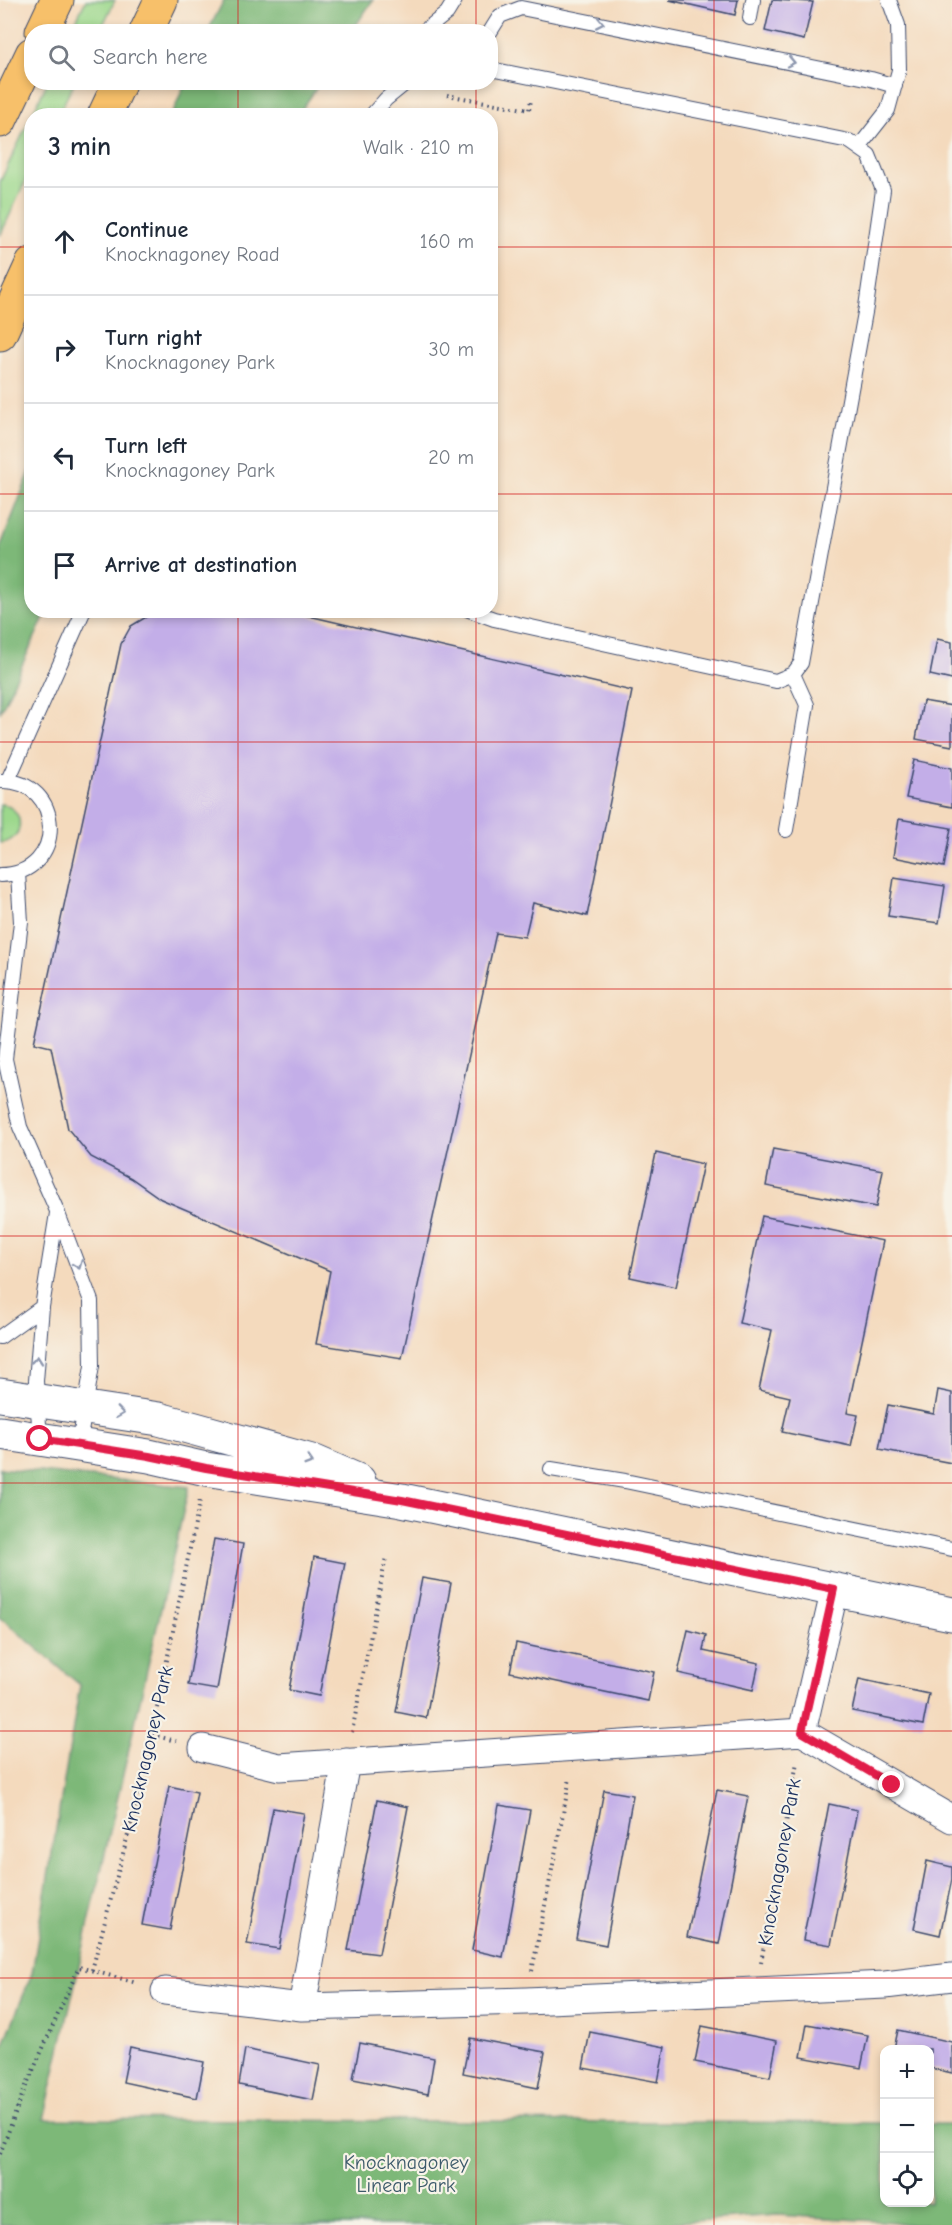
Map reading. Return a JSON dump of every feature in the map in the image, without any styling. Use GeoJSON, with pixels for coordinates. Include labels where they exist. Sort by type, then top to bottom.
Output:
{"type":"FeatureCollection","features":[{"type":"Feature","properties":{"kind":"highway"},"geometry":{"type":"LineString","coordinates":[[46,24],[57,0]]}},
{"type":"Feature","properties":{"kind":"highway"},"geometry":{"type":"LineString","coordinates":[[150,24],[161,0]]}},
{"type":"Feature","properties":{"kind":"highway"},"geometry":{"type":"LineString","coordinates":[[0,122],[24,71]]}},
{"type":"Feature","properties":{"kind":"highway"},"geometry":{"type":"LineString","coordinates":[[108,108],[116,90]]}},
{"type":"Feature","properties":{"kind":"highway"},"geometry":{"type":"LineString","coordinates":[[0,334],[24,282]]}},
{"type":"Feature","properties":{"kind":"street"},"geometry":{"type":"LineString","coordinates":[[0,1395],[159,1419],[315,1462],[402,1500]]}},
{"type":"Feature","properties":{"kind":"street"},"geometry":{"type":"LineString","coordinates":[[0,1433],[80,1444],[206,1468],[402,1500],[952,1614]]}},
{"type":"Feature","properties":{"kind":"street"},"geometry":{"type":"LineString","coordinates":[[802,1732],[834,1589]]}},
{"type":"Feature","properties":{"kind":"street"},"geometry":{"type":"LineString","coordinates":[[202,1748],[279,1767],[802,1732],[952,1819]]}},
{"type":"Feature","properties":{"kind":"street"},"geometry":{"type":"LineString","coordinates":[[302,2007],[346,1762]]}},
{"type":"Feature","properties":{"kind":"street"},"geometry":{"type":"LineString","coordinates":[[165,1991],[302,2007],[526,2001],[755,1991],[885,1984],[952,1977]]}},
{"type":"Feature","properties":{"kind":"lane"},"geometry":{"type":"LineString","coordinates":[[447,13],[455,0]]}},
{"type":"Feature","properties":{"kind":"lane"},"geometry":{"type":"LineString","coordinates":[[433,24],[465,0]]}},
{"type":"Feature","properties":{"kind":"lane"},"geometry":{"type":"LineString","coordinates":[[750,18],[753,0]]}},
{"type":"Feature","properties":{"kind":"lane"},"geometry":{"type":"LineString","coordinates":[[859,147],[888,110],[899,70],[898,25],[889,0]]}},
{"type":"Feature","properties":{"kind":"lane"},"geometry":{"type":"LineString","coordinates":[[495,24],[500,16],[521,8],[871,79],[895,86]]}},
{"type":"Feature","properties":{"kind":"lane"},"geometry":{"type":"LineString","coordinates":[[494,618],[776,681],[793,674],[801,663],[866,307],[883,190],[869,155],[849,141],[498,71]]}},
{"type":"Feature","properties":{"kind":"lane"},"geometry":{"type":"LineString","coordinates":[[386,99],[389,90]]}},
{"type":"Feature","properties":{"kind":"lane"},"geometry":{"type":"LineString","coordinates":[[378,108],[397,90]]}},
{"type":"Feature","properties":{"kind":"lane"},"geometry":{"type":"LineString","coordinates":[[0,875],[18,873],[37,862],[46,850],[51,834],[50,819],[45,805],[35,793],[23,784],[4,780],[80,618]]}},
{"type":"Feature","properties":{"kind":"lane"},"geometry":{"type":"LineString","coordinates":[[786,830],[807,705],[793,674]]}},
{"type":"Feature","properties":{"kind":"lane"},"geometry":{"type":"LineString","coordinates":[[18,873],[21,922],[5,1059],[20,1127],[57,1211],[92,1301],[93,1347],[80,1444]]}},
{"type":"Feature","properties":{"kind":"lane"},"geometry":{"type":"LineString","coordinates":[[40,1439],[36,1381],[42,1307],[57,1211]]}},
{"type":"Feature","properties":{"kind":"lane"},"geometry":{"type":"LineString","coordinates":[[0,1337],[42,1307]]}},
{"type":"Feature","properties":{"kind":"lane"},"geometry":{"type":"LineString","coordinates":[[551,1468],[625,1481],[952,1549]]}},
{"type":"Feature","properties":{"kind":"path"},"geometry":{"type":"LineString","coordinates":[[447,95],[529,110],[535,79]]}},
{"type":"Feature","properties":{"kind":"path","name":"Knocknagoney Park"},"geometry":{"type":"LineString","coordinates":[[92,1970],[141,1786],[195,1526]]}},
{"type":"Feature","properties":{"kind":"path"},"geometry":{"type":"LineString","coordinates":[[346,1762],[386,1557]]}},
{"type":"Feature","properties":{"kind":"path","name":"Knocknagoney Park"},"geometry":{"type":"LineString","coordinates":[[755,1991],[802,1732]]}},
{"type":"Feature","properties":{"kind":"path"},"geometry":{"type":"LineString","coordinates":[[526,2001],[576,1748]]}},
{"type":"Feature","properties":{"kind":"path"},"geometry":{"type":"LineString","coordinates":[[0,2154],[23,2092],[80,1967],[165,1991]]}},
{"type":"Feature","properties":{"kind":"green space"},"geometry":{"type":"Polygon","coordinates":[[[86,0],[115,0],[103,24],[74,24],[86,0]]]}},
{"type":"Feature","properties":{"kind":"green space"},"geometry":{"type":"Polygon","coordinates":[[[224,0],[373,0],[357,24],[212,24],[224,0]]]}},
{"type":"Feature","properties":{"kind":"green space"},"geometry":{"type":"Polygon","coordinates":[[[44,90],[70,90],[62,108],[35,108],[44,90]]]}},
{"type":"Feature","properties":{"kind":"green space"},"geometry":{"type":"Polygon","coordinates":[[[182,90],[315,90],[303,108],[175,108],[182,90]]]}},
{"type":"Feature","properties":{"kind":"green space"},"geometry":{"type":"Polygon","coordinates":[[[24,131],[24,184],[0,236],[0,182],[24,131]]]}},
{"type":"Feature","properties":{"kind":"green space"},"geometry":{"type":"Polygon","coordinates":[[[24,487],[24,618],[44,618],[0,713],[0,548],[24,487]]]}},
{"type":"Feature","properties":{"kind":"green space"},"geometry":{"type":"Polygon","coordinates":[[[0,804],[9,806],[15,811],[20,824],[15,836],[9,841],[0,843],[0,804]]]}},
{"type":"Feature","properties":{"kind":"green space","name":"Knocknagoney Linear Park"},"geometry":{"type":"Polygon","coordinates":[[[0,1468],[189,1487],[44,2119],[880,2123],[880,2207],[934,2207],[934,2124],[952,2124],[952,2225],[912,2225],[777,2215],[637,2225],[0,2225],[0,2054],[32,1973],[80,1685],[0,1617],[0,1468]]]}},
{"type":"Feature","properties":{"kind":"building"},"geometry":{"type":"Polygon","coordinates":[[[669,0],[738,0],[735,15],[669,0]]]}},
{"type":"Feature","properties":{"kind":"building"},"geometry":{"type":"Polygon","coordinates":[[[772,0],[813,2],[804,40],[765,31],[772,0]]]}},
{"type":"Feature","properties":{"kind":"building"},"geometry":{"type":"Polygon","coordinates":[[[145,618],[317,618],[632,691],[587,916],[533,903],[525,937],[496,933],[402,1358],[316,1344],[330,1271],[161,1199],[131,1178],[91,1157],[68,1129],[51,1047],[34,1043],[121,644],[131,626],[145,618]]]}},
{"type":"Feature","properties":{"kind":"building"},"geometry":{"type":"Polygon","coordinates":[[[937,639],[952,642],[952,680],[930,675],[937,639]]]}},
{"type":"Feature","properties":{"kind":"building"},"geometry":{"type":"Polygon","coordinates":[[[923,701],[952,706],[952,746],[916,739],[923,701]]]}},
{"type":"Feature","properties":{"kind":"building"},"geometry":{"type":"Polygon","coordinates":[[[914,760],[952,768],[952,807],[906,798],[914,760]]]}},
{"type":"Feature","properties":{"kind":"building"},"geometry":{"type":"Polygon","coordinates":[[[899,819],[951,828],[944,867],[893,857],[899,819]]]}},
{"type":"Feature","properties":{"kind":"building"},"geometry":{"type":"Polygon","coordinates":[[[894,878],[945,886],[939,923],[888,916],[894,878]]]}},
{"type":"Feature","properties":{"kind":"building"},"geometry":{"type":"Polygon","coordinates":[[[773,1149],[883,1170],[876,1207],[766,1186],[773,1149]]]}},
{"type":"Feature","properties":{"kind":"building"},"geometry":{"type":"Polygon","coordinates":[[[656,1153],[703,1164],[676,1287],[630,1277],[656,1153]]]}},
{"type":"Feature","properties":{"kind":"building"},"geometry":{"type":"Polygon","coordinates":[[[762,1216],[883,1241],[847,1413],[858,1415],[851,1446],[782,1432],[790,1397],[759,1390],[772,1330],[739,1323],[762,1216]]]}},
{"type":"Feature","properties":{"kind":"building"},"geometry":{"type":"Polygon","coordinates":[[[938,1390],[952,1393],[952,1463],[879,1449],[888,1405],[934,1414],[938,1390]]]}},
{"type":"Feature","properties":{"kind":"building"},"geometry":{"type":"Polygon","coordinates":[[[214,1539],[243,1544],[217,1690],[188,1685],[214,1539]]]}},
{"type":"Feature","properties":{"kind":"building"},"geometry":{"type":"Polygon","coordinates":[[[314,1557],[345,1563],[319,1696],[289,1690],[314,1557]]]}},
{"type":"Feature","properties":{"kind":"building"},"geometry":{"type":"Polygon","coordinates":[[[422,1578],[451,1583],[426,1718],[396,1712],[422,1578]]]}},
{"type":"Feature","properties":{"kind":"building"},"geometry":{"type":"Polygon","coordinates":[[[688,1630],[706,1635],[703,1651],[759,1663],[753,1690],[678,1673],[688,1630]]]}},
{"type":"Feature","properties":{"kind":"building"},"geometry":{"type":"Polygon","coordinates":[[[516,1643],[654,1672],[648,1701],[510,1672],[516,1643]]]}},
{"type":"Feature","properties":{"kind":"building"},"geometry":{"type":"Polygon","coordinates":[[[859,1679],[929,1694],[923,1725],[852,1711],[859,1679]]]}},
{"type":"Feature","properties":{"kind":"building"},"geometry":{"type":"Polygon","coordinates":[[[169,1786],[197,1792],[170,1930],[142,1925],[169,1786]]]}},
{"type":"Feature","properties":{"kind":"building"},"geometry":{"type":"Polygon","coordinates":[[[604,1790],[633,1795],[606,1945],[576,1939],[604,1790]]]}},
{"type":"Feature","properties":{"kind":"building"},"geometry":{"type":"Polygon","coordinates":[[[717,1790],[748,1796],[719,1944],[687,1937],[717,1790]]]}},
{"type":"Feature","properties":{"kind":"building"},"geometry":{"type":"Polygon","coordinates":[[[377,1800],[408,1807],[379,1954],[348,1950],[377,1800]]]}},
{"type":"Feature","properties":{"kind":"building"},"geometry":{"type":"Polygon","coordinates":[[[829,1804],[857,1810],[831,1945],[803,1940],[829,1804]]]}},
{"type":"Feature","properties":{"kind":"building"},"geometry":{"type":"Polygon","coordinates":[[[499,1805],[530,1810],[503,1957],[472,1950],[499,1805]]]}},
{"type":"Feature","properties":{"kind":"building"},"geometry":{"type":"Polygon","coordinates":[[[273,1808],[304,1813],[279,1949],[247,1944],[273,1808]]]}},
{"type":"Feature","properties":{"kind":"building"},"geometry":{"type":"Polygon","coordinates":[[[927,1861],[952,1867],[952,1879],[940,1935],[914,1929],[927,1861]]]}},
{"type":"Feature","properties":{"kind":"building"},"geometry":{"type":"Polygon","coordinates":[[[807,2024],[868,2035],[861,2068],[801,2057],[807,2024]]]}},
{"type":"Feature","properties":{"kind":"building"},"geometry":{"type":"Polygon","coordinates":[[[702,2026],[777,2041],[770,2077],[695,2062],[702,2026]]]}},
{"type":"Feature","properties":{"kind":"building"},"geometry":{"type":"Polygon","coordinates":[[[898,2030],[952,2042],[952,2073],[934,2069],[934,2045],[895,2045],[898,2030]]]}},
{"type":"Feature","properties":{"kind":"building"},"geometry":{"type":"Polygon","coordinates":[[[590,2032],[665,2047],[658,2082],[583,2068],[590,2032]]]}},
{"type":"Feature","properties":{"kind":"building"},"geometry":{"type":"Polygon","coordinates":[[[470,2038],[545,2052],[538,2088],[463,2073],[470,2038]]]}},
{"type":"Feature","properties":{"kind":"building"},"geometry":{"type":"Polygon","coordinates":[[[360,2043],[434,2058],[428,2094],[353,2079],[360,2043]]]}},
{"type":"Feature","properties":{"kind":"building"},"geometry":{"type":"Polygon","coordinates":[[[130,2047],[204,2062],[197,2098],[123,2082],[130,2047]]]}},
{"type":"Feature","properties":{"kind":"building"},"geometry":{"type":"Polygon","coordinates":[[[245,2049],[320,2065],[313,2100],[239,2085],[245,2049]]]}},
{"type":"Feature","properties":{"kind":"route"},"geometry":{"type":"LineString","coordinates":[[40,1439],[402,1500],[834,1589],[802,1732],[892,1785]]}}]}
